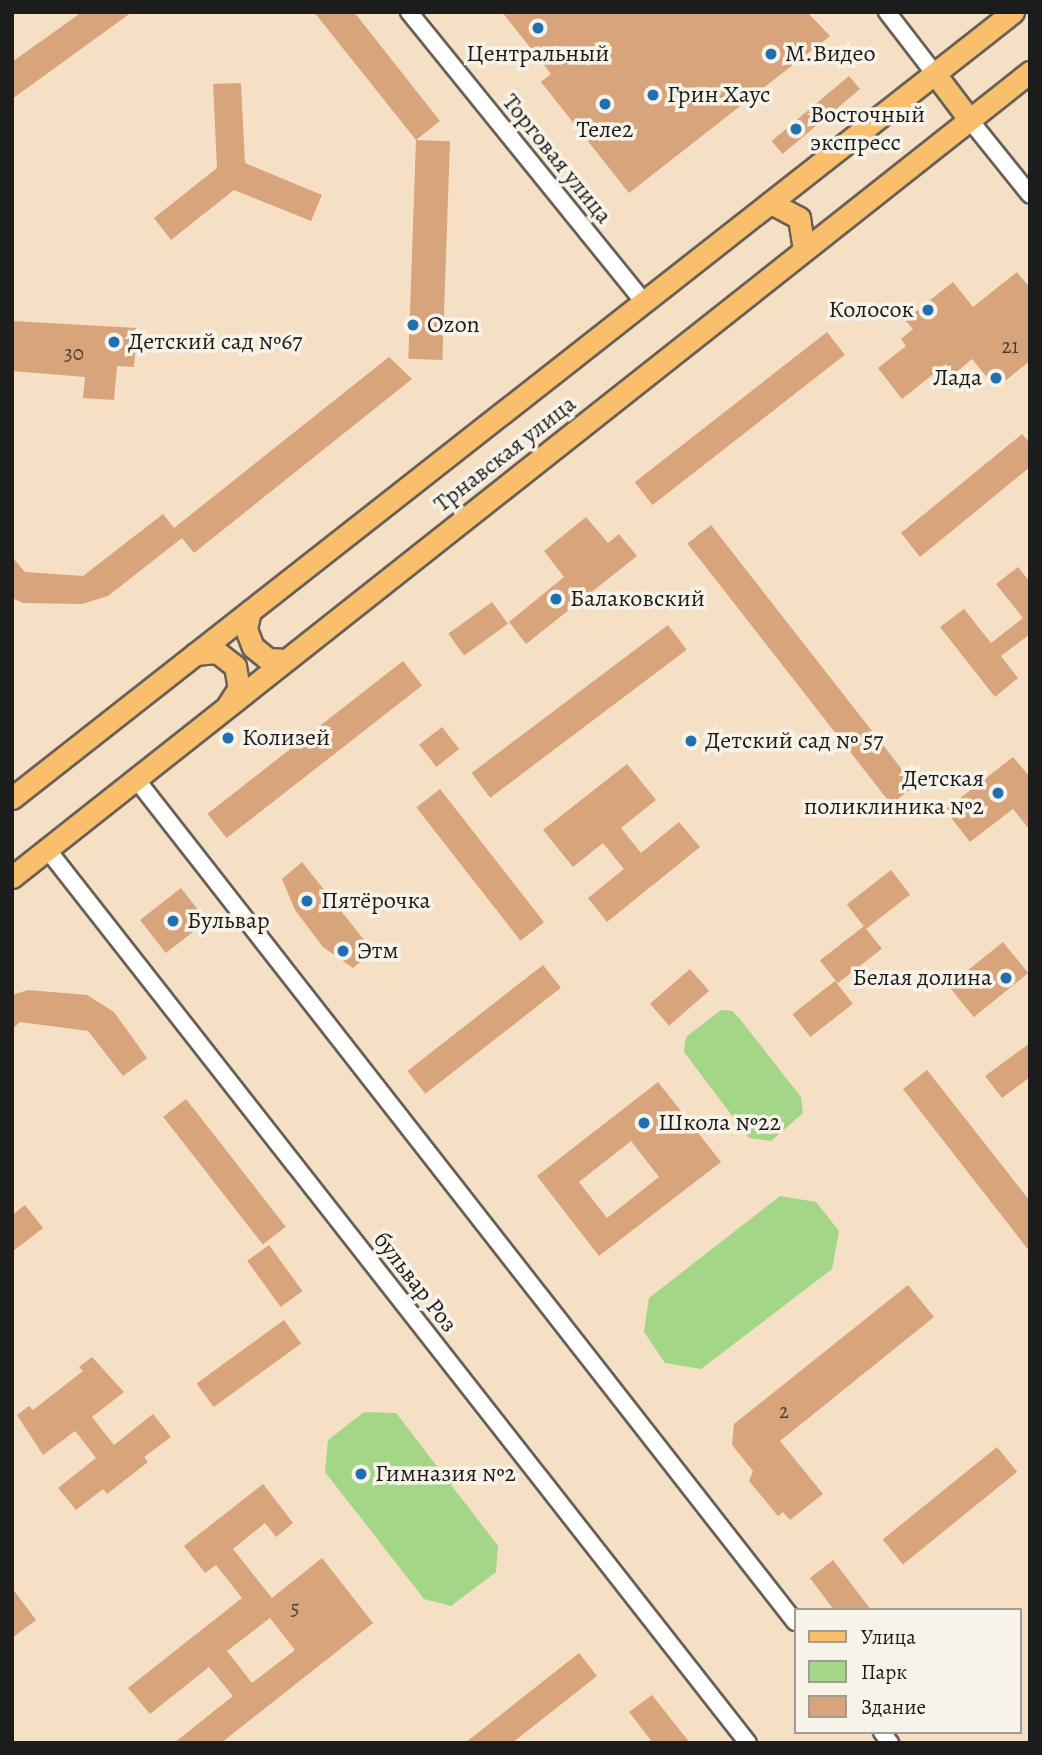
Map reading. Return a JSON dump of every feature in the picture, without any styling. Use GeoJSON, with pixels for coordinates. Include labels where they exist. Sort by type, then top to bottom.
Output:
{"type":"FeatureCollection","features":[{"type":"Feature","properties":{"kind":"main road","name":"Трнавская улица"},"geometry":{"type":"LineString","coordinates":[[12,798],[1013,12]]}},
{"type":"Feature","properties":{"kind":"main road","name":"Трнавская улица"},"geometry":{"type":"LineString","coordinates":[[12,877],[1030,72]]}},
{"type":"Feature","properties":{"kind":"main road"},"geometry":{"type":"LineString","coordinates":[[935,74],[969,119]]}},
{"type":"Feature","properties":{"kind":"main road"},"geometry":{"type":"LineString","coordinates":[[771,203],[799,218],[804,250]]}},
{"type":"Feature","properties":{"kind":"main road"},"geometry":{"type":"LineString","coordinates":[[250,611],[246,629],[253,647],[268,659],[286,660]]}},
{"type":"Feature","properties":{"kind":"main road"},"geometry":{"type":"LineString","coordinates":[[195,654],[217,652],[235,666],[239,688],[227,706]]}},
{"type":"Feature","properties":{"kind":"street","name":"Торговая улица"},"geometry":{"type":"LineString","coordinates":[[409,12],[644,302]]}},
{"type":"Feature","properties":{"kind":"street"},"geometry":{"type":"LineString","coordinates":[[887,12],[935,74]]}},
{"type":"Feature","properties":{"kind":"street"},"geometry":{"type":"LineString","coordinates":[[969,119],[1030,195]]}},
{"type":"Feature","properties":{"kind":"street"},"geometry":{"type":"LineString","coordinates":[[136,779],[794,1621]]}},
{"type":"Feature","properties":{"kind":"street","name":"бульвар Роз"},"geometry":{"type":"LineString","coordinates":[[47,849],[748,1743]]}},
{"type":"Feature","properties":{"kind":"green space"},"geometry":{"type":"Polygon","coordinates":[[[721,1010],[732,1011],[739,1018],[801,1097],[803,1113],[771,1141],[749,1138],[684,1052],[686,1037],[721,1010]]]}},
{"type":"Feature","properties":{"kind":"green space"},"geometry":{"type":"Polygon","coordinates":[[[780,1196],[816,1202],[839,1231],[832,1269],[701,1369],[665,1363],[644,1332],[649,1298],[780,1196]]]}},
{"type":"Feature","properties":{"kind":"green space"},"geometry":{"type":"Polygon","coordinates":[[[364,1412],[396,1413],[498,1546],[496,1572],[451,1606],[424,1599],[325,1472],[328,1440],[364,1412]]]}},
{"type":"Feature","properties":{"kind":"building"},"geometry":{"type":"Polygon","coordinates":[[[82,12],[132,12],[12,99],[12,62],[82,12]]]}},
{"type":"Feature","properties":{"kind":"building"},"geometry":{"type":"Polygon","coordinates":[[[314,12],[354,12],[440,121],[416,140],[314,12]]]}},
{"type":"Feature","properties":{"kind":"building","name":"Грин Хаус"},"geometry":{"type":"Polygon","coordinates":[[[502,12],[807,12],[830,36],[629,193],[541,82],[551,74],[502,12]]]}},
{"type":"Feature","properties":{"kind":"building"},"geometry":{"type":"Polygon","coordinates":[[[849,76],[860,89],[783,154],[772,141],[849,76]]]}},
{"type":"Feature","properties":{"kind":"building"},"geometry":{"type":"Polygon","coordinates":[[[241,83],[245,163],[322,195],[311,221],[234,190],[171,240],[154,218],[217,168],[213,84],[241,83]]]}},
{"type":"Feature","properties":{"kind":"building"},"geometry":{"type":"Polygon","coordinates":[[[416,140],[450,141],[442,360],[408,359],[416,140]]]}},
{"type":"Feature","properties":{"kind":"building"},"geometry":{"type":"Polygon","coordinates":[[[1017,272],[1030,288],[1030,361],[996,388],[972,359],[954,374],[946,364],[902,399],[878,368],[906,346],[901,339],[913,329],[905,320],[953,282],[973,307],[1017,272]]]}},
{"type":"Feature","properties":{"kind":"building"},"geometry":{"type":"Polygon","coordinates":[[[12,321],[137,328],[134,367],[117,366],[114,400],[83,398],[85,377],[12,371],[12,321]]]}},
{"type":"Feature","properties":{"kind":"building"},"geometry":{"type":"Polygon","coordinates":[[[827,332],[845,355],[653,505],[635,482],[827,332]]]}},
{"type":"Feature","properties":{"kind":"building"},"geometry":{"type":"Polygon","coordinates":[[[389,357],[412,379],[194,553],[182,538],[108,596],[82,604],[23,603],[12,598],[12,557],[25,572],[83,576],[163,514],[174,528],[389,357]]]}},
{"type":"Feature","properties":{"kind":"building"},"geometry":{"type":"Polygon","coordinates":[[[1022,434],[1030,443],[1030,467],[920,557],[901,533],[1022,434]]]}},
{"type":"Feature","properties":{"kind":"building"},"geometry":{"type":"Polygon","coordinates":[[[586,517],[608,543],[619,534],[637,556],[526,644],[509,622],[564,577],[544,551],[586,517]]]}},
{"type":"Feature","properties":{"kind":"building"},"geometry":{"type":"Polygon","coordinates":[[[711,525],[915,786],[891,804],[687,543],[711,525]]]}},
{"type":"Feature","properties":{"kind":"building"},"geometry":{"type":"Polygon","coordinates":[[[1018,567],[1030,582],[1030,634],[1001,656],[1018,678],[995,697],[940,627],[964,609],[991,643],[1023,618],[996,584],[1018,567]]]}},
{"type":"Feature","properties":{"kind":"building"},"geometry":{"type":"Polygon","coordinates":[[[492,602],[508,624],[464,656],[448,634],[492,602]]]}},
{"type":"Feature","properties":{"kind":"building"},"geometry":{"type":"Polygon","coordinates":[[[668,625],[687,650],[490,798],[472,773],[668,625]]]}},
{"type":"Feature","properties":{"kind":"building"},"geometry":{"type":"Polygon","coordinates":[[[403,661],[422,685],[227,838],[208,814],[403,661]]]}},
{"type":"Feature","properties":{"kind":"building"},"geometry":{"type":"Polygon","coordinates":[[[442,727],[459,749],[436,767],[419,745],[442,727]]]}},
{"type":"Feature","properties":{"kind":"building","name":"Детская поликлиника №2"},"geometry":{"type":"Polygon","coordinates":[[[1013,757],[1030,777],[1030,830],[1013,809],[970,842],[945,810],[1013,757]]]}},
{"type":"Feature","properties":{"kind":"building"},"geometry":{"type":"Polygon","coordinates":[[[627,764],[656,800],[621,828],[641,853],[679,822],[700,847],[607,922],[588,898],[624,869],[603,843],[573,867],[543,830],[627,764]]]}},
{"type":"Feature","properties":{"kind":"building"},"geometry":{"type":"Polygon","coordinates":[[[440,789],[544,922],[520,941],[416,807],[440,789]]]}},
{"type":"Feature","properties":{"kind":"building"},"geometry":{"type":"Polygon","coordinates":[[[302,862],[373,951],[353,968],[323,947],[295,910],[282,879],[302,862]]]}},
{"type":"Feature","properties":{"kind":"building"},"geometry":{"type":"Polygon","coordinates":[[[891,870],[910,894],[866,929],[847,904],[891,870]]]}},
{"type":"Feature","properties":{"kind":"building","name":"Бульвар"},"geometry":{"type":"Polygon","coordinates":[[[181,888],[207,921],[166,953],[140,920],[181,888]]]}},
{"type":"Feature","properties":{"kind":"building"},"geometry":{"type":"Polygon","coordinates":[[[864,926],[882,949],[838,983],[820,960],[864,926]]]}},
{"type":"Feature","properties":{"kind":"building"},"geometry":{"type":"Polygon","coordinates":[[[1003,942],[1028,973],[974,1017],[949,986],[1003,942]]]}},
{"type":"Feature","properties":{"kind":"building"},"geometry":{"type":"Polygon","coordinates":[[[543,965],[561,988],[425,1094],[407,1071],[543,965]]]}},
{"type":"Feature","properties":{"kind":"building"},"geometry":{"type":"Polygon","coordinates":[[[690,969],[709,991],[669,1026],[650,1004],[690,969]]]}},
{"type":"Feature","properties":{"kind":"building"},"geometry":{"type":"Polygon","coordinates":[[[835,981],[853,1004],[810,1037],[792,1014],[835,981]]]}},
{"type":"Feature","properties":{"kind":"building"},"geometry":{"type":"Polygon","coordinates":[[[28,990],[87,995],[114,1012],[147,1058],[123,1076],[88,1031],[20,1022],[12,1029],[12,995],[28,990]]]}},
{"type":"Feature","properties":{"kind":"building"},"geometry":{"type":"Polygon","coordinates":[[[1030,1043],[1030,1077],[1002,1098],[985,1076],[1030,1043]]]}},
{"type":"Feature","properties":{"kind":"building"},"geometry":{"type":"Polygon","coordinates":[[[927,1070],[1030,1201],[1030,1252],[903,1089],[927,1070]]]}},
{"type":"Feature","properties":{"kind":"building"},"geometry":{"type":"Polygon","coordinates":[[[658,1082],[721,1162],[599,1256],[537,1176],[658,1082]],[[631,1141],[579,1182],[607,1218],[659,1177],[631,1141]]]}},
{"type":"Feature","properties":{"kind":"building"},"geometry":{"type":"Polygon","coordinates":[[[186,1099],[286,1227],[263,1245],[163,1117],[186,1099]]]}},
{"type":"Feature","properties":{"kind":"building"},"geometry":{"type":"Polygon","coordinates":[[[25,1205],[43,1228],[12,1252],[12,1215],[25,1205]]]}},
{"type":"Feature","properties":{"kind":"building"},"geometry":{"type":"Polygon","coordinates":[[[269,1245],[303,1291],[281,1307],[247,1261],[269,1245]]]}},
{"type":"Feature","properties":{"kind":"building"},"geometry":{"type":"Polygon","coordinates":[[[908,1285],[934,1317],[780,1441],[823,1494],[790,1520],[783,1512],[778,1516],[749,1481],[753,1471],[732,1445],[734,1424],[908,1285]]]}},
{"type":"Feature","properties":{"kind":"building"},"geometry":{"type":"Polygon","coordinates":[[[284,1320],[301,1343],[214,1407],[197,1383],[284,1320]]]}},
{"type":"Feature","properties":{"kind":"building"},"geometry":{"type":"Polygon","coordinates":[[[92,1357],[124,1392],[92,1417],[114,1445],[153,1414],[171,1437],[144,1457],[148,1462],[107,1494],[103,1489],[76,1510],[58,1488],[96,1458],[75,1431],[43,1455],[17,1415],[29,1406],[33,1410],[83,1371],[79,1367],[92,1357]]]}},
{"type":"Feature","properties":{"kind":"building"},"geometry":{"type":"Polygon","coordinates":[[[997,1447],[1017,1472],[903,1564],[883,1540],[997,1447]]]}},
{"type":"Feature","properties":{"kind":"building"},"geometry":{"type":"Polygon","coordinates":[[[263,1484],[293,1523],[276,1537],[265,1523],[233,1549],[272,1598],[322,1558],[373,1623],[221,1743],[174,1743],[233,1696],[209,1667],[150,1714],[128,1688],[242,1598],[216,1565],[205,1573],[184,1546],[263,1484]],[[270,1618],[227,1651],[252,1683],[295,1650],[270,1618]]]}},
{"type":"Feature","properties":{"kind":"building"},"geometry":{"type":"Polygon","coordinates":[[[833,1560],[869,1608],[832,1608],[810,1578],[833,1560]]]}},
{"type":"Feature","properties":{"kind":"building"},"geometry":{"type":"Polygon","coordinates":[[[12,1588],[36,1620],[12,1638],[12,1588]]]}},
{"type":"Feature","properties":{"kind":"building"},"geometry":{"type":"Polygon","coordinates":[[[579,1653],[597,1676],[512,1743],[465,1743],[579,1653]]]}},
{"type":"Feature","properties":{"kind":"building"},"geometry":{"type":"Polygon","coordinates":[[[652,1695],[690,1743],[653,1743],[629,1712],[652,1695]]]}},
{"type":"Feature","properties":{"kind":"place","name":"Центральный"},"geometry":{"type":"Point","coordinates":[538,28]}},
{"type":"Feature","properties":{"kind":"place","name":"М.Видео"},"geometry":{"type":"Point","coordinates":[771,54]}},
{"type":"Feature","properties":{"kind":"place","name":"Грин Хаус"},"geometry":{"type":"Point","coordinates":[653,95]}},
{"type":"Feature","properties":{"kind":"place","name":"Теле2"},"geometry":{"type":"Point","coordinates":[605,104]}},
{"type":"Feature","properties":{"kind":"place","name":"Восточный экспресс"},"geometry":{"type":"Point","coordinates":[796,129]}},
{"type":"Feature","properties":{"kind":"place","name":"Колосок"},"geometry":{"type":"Point","coordinates":[928,310]}},
{"type":"Feature","properties":{"kind":"place","name":"Ozon"},"geometry":{"type":"Point","coordinates":[413,325]}},
{"type":"Feature","properties":{"kind":"place","name":"Детский сад №67"},"geometry":{"type":"Point","coordinates":[114,342]}},
{"type":"Feature","properties":{"kind":"place","name":"Лада"},"geometry":{"type":"Point","coordinates":[996,378]}},
{"type":"Feature","properties":{"kind":"place","name":"Балаковский"},"geometry":{"type":"Point","coordinates":[556,599]}},
{"type":"Feature","properties":{"kind":"place","name":"Колизей"},"geometry":{"type":"Point","coordinates":[228,738]}},
{"type":"Feature","properties":{"kind":"place","name":"Детский сад № 57"},"geometry":{"type":"Point","coordinates":[691,741]}},
{"type":"Feature","properties":{"kind":"place","name":"Детская поликлиника №2"},"geometry":{"type":"Point","coordinates":[998,793]}},
{"type":"Feature","properties":{"kind":"place","name":"Пятёрочка"},"geometry":{"type":"Point","coordinates":[307,901]}},
{"type":"Feature","properties":{"kind":"place","name":"Бульвар"},"geometry":{"type":"Point","coordinates":[173,921]}},
{"type":"Feature","properties":{"kind":"place","name":"Этм"},"geometry":{"type":"Point","coordinates":[343,951]}},
{"type":"Feature","properties":{"kind":"place","name":"Белая долина"},"geometry":{"type":"Point","coordinates":[1006,978]}},
{"type":"Feature","properties":{"kind":"place","name":"Школа №22"},"geometry":{"type":"Point","coordinates":[644,1123]}},
{"type":"Feature","properties":{"kind":"place","name":"Гимназия №2"},"geometry":{"type":"Point","coordinates":[361,1474]}}]}
